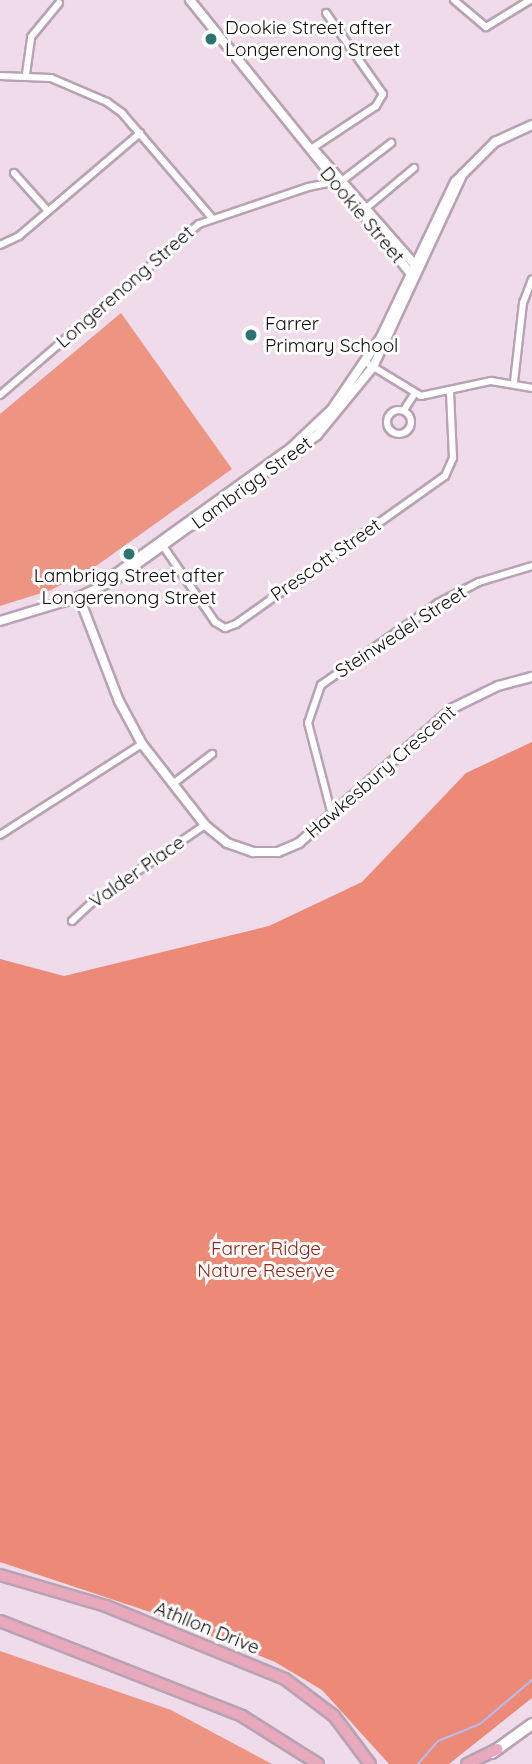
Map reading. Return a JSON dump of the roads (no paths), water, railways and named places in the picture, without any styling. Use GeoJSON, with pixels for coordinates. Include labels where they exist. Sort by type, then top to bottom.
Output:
{"type":"FeatureCollection","features":[{"type":"Feature","properties":{"kind":"main road","name":"Athllon Drive"},"geometry":{"type":"LineString","coordinates":[[0,1575],[106,1606],[285,1679],[334,1716],[368,1760],[377,1764]]}},
{"type":"Feature","properties":{"kind":"main road"},"geometry":{"type":"LineString","coordinates":[[0,1621],[242,1716],[318,1764]]}},
{"type":"Feature","properties":{"kind":"main road"},"geometry":{"type":"LineString","coordinates":[[477,1764],[532,1724]]}},
{"type":"Feature","properties":{"kind":"main road"},"geometry":{"type":"LineString","coordinates":[[488,1764],[509,1742]]}},
{"type":"Feature","properties":{"kind":"main road"},"geometry":{"type":"LineString","coordinates":[[467,1764],[498,1749]]}},
{"type":"Feature","properties":{"kind":"street","name":"Dookie Street"},"geometry":{"type":"LineString","coordinates":[[190,0],[311,149],[332,180],[415,272]]}},
{"type":"Feature","properties":{"kind":"street"},"geometry":{"type":"LineString","coordinates":[[454,0],[486,27],[530,0]]}},
{"type":"Feature","properties":{"kind":"street"},"geometry":{"type":"LineString","coordinates":[[26,74],[31,37],[59,3]]}},
{"type":"Feature","properties":{"kind":"street"},"geometry":{"type":"LineString","coordinates":[[311,149],[376,106],[383,94],[326,13]]}},
{"type":"Feature","properties":{"kind":"street"},"geometry":{"type":"LineString","coordinates":[[0,76],[26,74],[86,91],[122,113],[211,217]]}},
{"type":"Feature","properties":{"kind":"street","name":"Lambrigg Street"},"geometry":{"type":"LineString","coordinates":[[0,621],[79,597],[110,578],[116,579],[162,544],[297,453],[337,414],[370,365],[462,175],[495,142],[532,125]]}},
{"type":"Feature","properties":{"kind":"street"},"geometry":{"type":"LineString","coordinates":[[0,245],[48,211],[140,133]]}},
{"type":"Feature","properties":{"kind":"street"},"geometry":{"type":"LineString","coordinates":[[343,180],[391,143]]}},
{"type":"Feature","properties":{"kind":"street","name":"Dookie Street"},"geometry":{"type":"LineString","coordinates":[[311,149],[343,180],[415,272]]}},
{"type":"Feature","properties":{"kind":"street"},"geometry":{"type":"LineString","coordinates":[[365,209],[414,168]]}},
{"type":"Feature","properties":{"kind":"street"},"geometry":{"type":"LineString","coordinates":[[14,173],[48,211]]}},
{"type":"Feature","properties":{"kind":"street","name":"Longerenong Street"},"geometry":{"type":"LineString","coordinates":[[0,395],[211,217],[332,180],[343,180]]}},
{"type":"Feature","properties":{"kind":"street"},"geometry":{"type":"LineString","coordinates":[[514,382],[523,303],[532,280]]}},
{"type":"Feature","properties":{"kind":"street"},"geometry":{"type":"LineString","coordinates":[[370,365],[415,393],[432,396],[479,383],[514,382],[532,388]]}},
{"type":"Feature","properties":{"kind":"street","name":"Prescott Street"},"geometry":{"type":"LineString","coordinates":[[162,544],[215,622],[225,628],[236,624],[445,476],[453,458],[450,392]]}},
{"type":"Feature","properties":{"kind":"street"},"geometry":{"type":"LineString","coordinates":[[404,410],[415,393]]}},
{"type":"Feature","properties":{"kind":"street","name":"Steinwedel Street"},"geometry":{"type":"LineString","coordinates":[[332,815],[308,723],[308,711],[321,685],[438,603],[479,582],[532,566]]}},
{"type":"Feature","properties":{"kind":"street","name":"Hawkesbury Crescent"},"geometry":{"type":"LineString","coordinates":[[79,597],[119,701],[142,744],[205,825],[234,846],[266,854],[299,843],[453,708],[498,686],[532,677]]}},
{"type":"Feature","properties":{"kind":"street"},"geometry":{"type":"LineString","coordinates":[[0,835],[142,744]]}},
{"type":"Feature","properties":{"kind":"street"},"geometry":{"type":"LineString","coordinates":[[174,783],[212,754]]}},
{"type":"Feature","properties":{"kind":"street","name":"Valder Place"},"geometry":{"type":"LineString","coordinates":[[72,921],[91,903],[205,825]]}},
{"type":"Feature","properties":{"kind":"waterway"},"geometry":{"type":"LineString","coordinates":[[418,1764],[438,1741],[480,1724],[532,1680]]}},
{"type":"Feature","properties":{"kind":"place","name":"Dookie Street after Longerenong Street"},"geometry":{"type":"Point","coordinates":[211,39]}},
{"type":"Feature","properties":{"kind":"place","name":"Farrer Primary School"},"geometry":{"type":"Point","coordinates":[251,335]}},
{"type":"Feature","properties":{"kind":"place","name":"Lambrigg Street after Longerenong Street"},"geometry":{"type":"Point","coordinates":[129,554]}},
{"type":"Feature","properties":{"kind":"park label","name":"Farrer Ridge Nature Reserve"},"geometry":{"type":"Point","coordinates":[266,1260]}}]}
